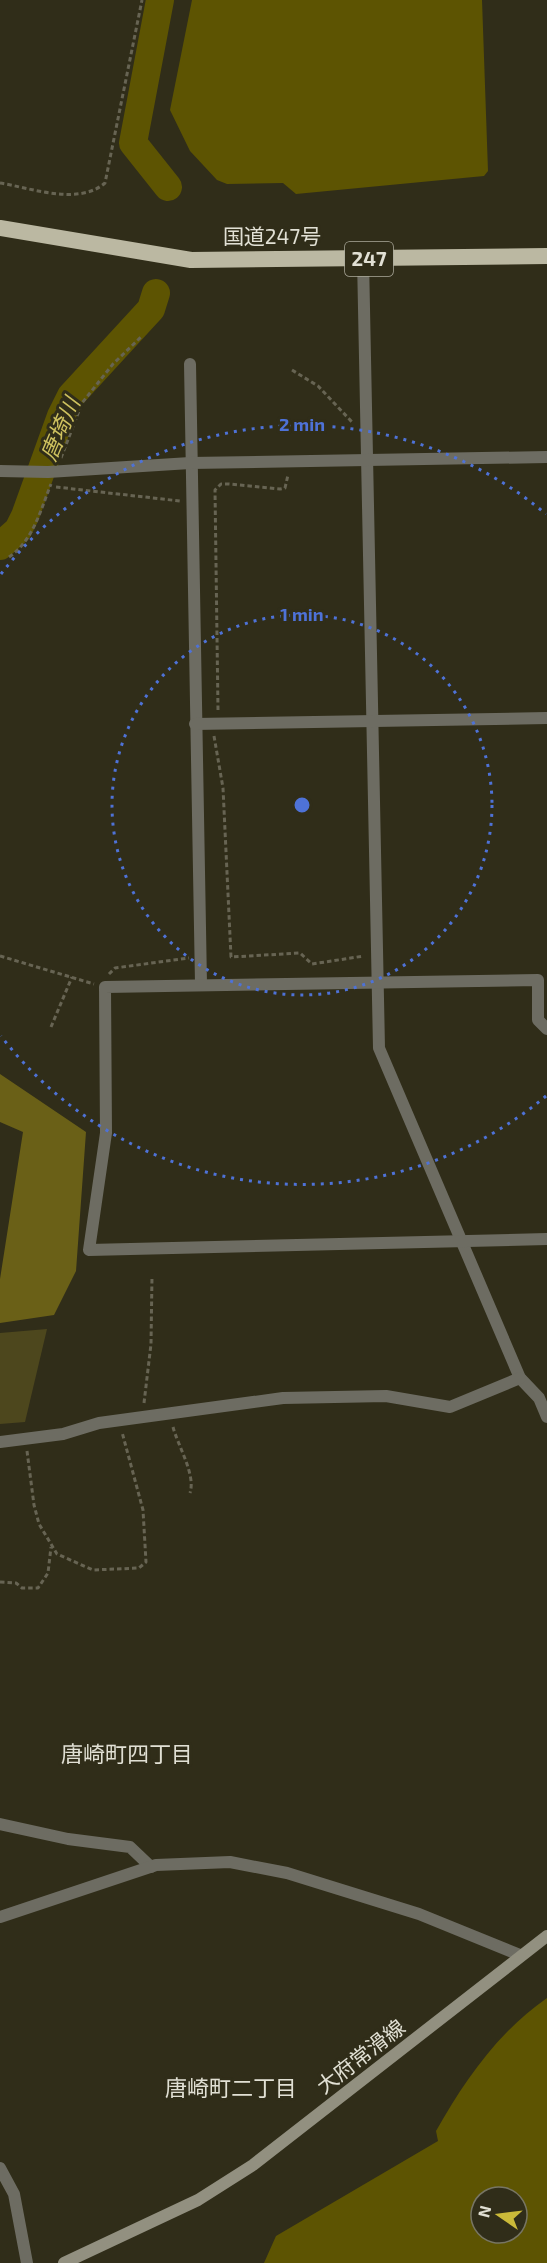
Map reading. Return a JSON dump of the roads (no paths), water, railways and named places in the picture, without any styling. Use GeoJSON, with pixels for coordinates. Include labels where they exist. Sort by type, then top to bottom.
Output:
{"type":"FeatureCollection","features":[{"type":"Feature","properties":{"kind":"highway","name":"国道247号"},"geometry":{"type":"LineString","coordinates":[[0,228],[191,260],[547,256]]}},
{"type":"Feature","properties":{"kind":"main road","name":"大府常滑線"},"geometry":{"type":"LineString","coordinates":[[64,2263],[198,2200],[253,2165],[547,1936]]}},
{"type":"Feature","properties":{"kind":"street"},"geometry":{"type":"LineString","coordinates":[[363,259],[378,1037],[381,1057],[520,1378],[539,1398],[547,1418]]}},
{"type":"Feature","properties":{"kind":"street"},"geometry":{"type":"LineString","coordinates":[[190,364],[201,984]]}},
{"type":"Feature","properties":{"kind":"street"},"geometry":{"type":"LineString","coordinates":[[0,471],[52,472],[190,462],[547,457]]}},
{"type":"Feature","properties":{"kind":"street"},"geometry":{"type":"LineString","coordinates":[[195,724],[547,718]]}},
{"type":"Feature","properties":{"kind":"street"},"geometry":{"type":"LineString","coordinates":[[547,1029],[538,1020],[538,980],[105,987],[106,1133],[89,1250],[547,1239]]}},
{"type":"Feature","properties":{"kind":"street"},"geometry":{"type":"LineString","coordinates":[[0,1442],[63,1434],[99,1423],[283,1398],[386,1396],[450,1407],[520,1378]]}},
{"type":"Feature","properties":{"kind":"street"},"geometry":{"type":"LineString","coordinates":[[0,1824],[68,1839],[130,1847],[151,1867]]}},
{"type":"Feature","properties":{"kind":"street"},"geometry":{"type":"LineString","coordinates":[[0,1917],[151,1867],[230,1862],[287,1873],[419,1914],[520,1955]]}},
{"type":"Feature","properties":{"kind":"street"},"geometry":{"type":"LineString","coordinates":[[0,2169],[14,2194],[27,2263]]}},
{"type":"Feature","properties":{"kind":"waterway","name":"唐埼川"},"geometry":{"type":"LineString","coordinates":[[160,0],[133,143],[168,187]]}},
{"type":"Feature","properties":{"kind":"waterway","name":"唐埼川"},"geometry":{"type":"LineString","coordinates":[[0,546],[18,530],[25,516],[61,416],[71,396],[151,309],[156,293]]}},
{"type":"Feature","properties":{"kind":"district","name":"唐崎町四丁目"},"geometry":{"type":"Point","coordinates":[127,1754]}},
{"type":"Feature","properties":{"kind":"district","name":"唐崎町二丁目"},"geometry":{"type":"Point","coordinates":[231,2088]}}]}
